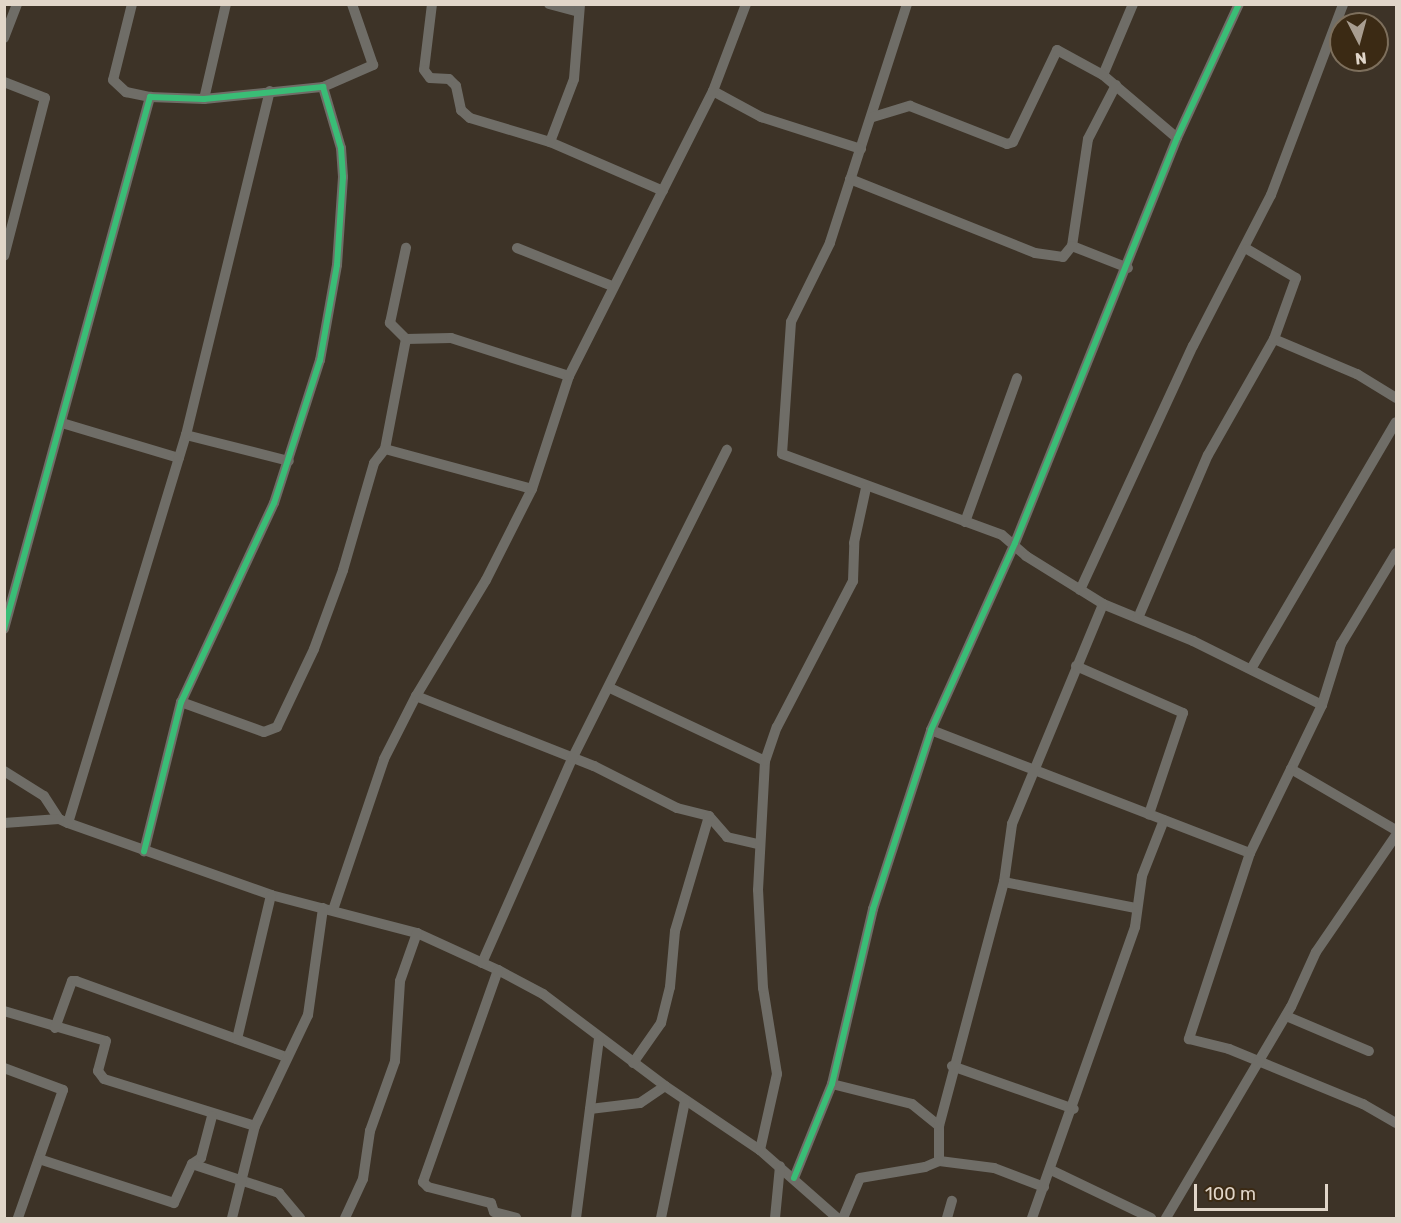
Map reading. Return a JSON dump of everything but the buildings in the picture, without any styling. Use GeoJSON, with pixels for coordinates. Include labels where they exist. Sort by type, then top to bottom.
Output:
{"type":"FeatureCollection","features":[{"type":"Feature","properties":{"kind":"street"},"geometry":{"type":"LineString","coordinates":[[4,38],[16,4]]}},
{"type":"Feature","properties":{"kind":"street"},"geometry":{"type":"LineString","coordinates":[[132,4],[113,80],[126,92],[150,97],[204,99],[323,87],[373,64],[352,4]]}},
{"type":"Feature","properties":{"kind":"street"},"geometry":{"type":"LineString","coordinates":[[204,99],[226,4]]}},
{"type":"Feature","properties":{"kind":"street"},"geometry":{"type":"LineString","coordinates":[[432,4],[426,75],[449,79],[456,86],[461,110],[470,118],[550,142],[663,191]]}},
{"type":"Feature","properties":{"kind":"street"},"geometry":{"type":"LineString","coordinates":[[549,4],[579,8],[574,79],[550,142]]}},
{"type":"Feature","properties":{"kind":"street"},"geometry":{"type":"LineString","coordinates":[[232,1218],[255,1126],[285,1057],[308,1015],[328,909],[384,759],[416,696],[486,580],[532,489],[569,376],[612,286],[713,91],[746,4]]}},
{"type":"Feature","properties":{"kind":"street"},"geometry":{"type":"LineString","coordinates":[[907,4],[873,117],[830,243],[791,322],[780,445],[786,458],[965,522],[1015,543],[1026,556],[1103,604],[1251,669],[1322,705]]}},
{"type":"Feature","properties":{"kind":"street"},"geometry":{"type":"LineString","coordinates":[[1104,75],[1133,4]]}},
{"type":"Feature","properties":{"kind":"street"},"geometry":{"type":"LineString","coordinates":[[794,1178],[832,1084],[873,909],[931,730],[1015,543],[1128,268],[1177,138],[1239,4]]}},
{"type":"Feature","properties":{"kind":"street"},"geometry":{"type":"LineString","coordinates":[[1080,590],[1193,346],[1247,249],[1343,4]]}},
{"type":"Feature","properties":{"kind":"street"},"geometry":{"type":"LineString","coordinates":[[873,117],[910,106],[1007,144],[1013,142],[1057,51],[1104,75],[1177,138]]}},
{"type":"Feature","properties":{"kind":"street"},"geometry":{"type":"LineString","coordinates":[[4,82],[45,98],[10,201],[4,256]]}},
{"type":"Feature","properties":{"kind":"street"},"geometry":{"type":"LineString","coordinates":[[850,179],[1035,253],[1063,257],[1072,246],[1088,139],[1116,84]]}},
{"type":"Feature","properties":{"kind":"street"},"geometry":{"type":"LineString","coordinates":[[144,852],[181,702],[274,503],[320,360],[337,265],[343,177],[341,148],[323,87]]}},
{"type":"Feature","properties":{"kind":"street"},"geometry":{"type":"LineString","coordinates":[[64,821],[186,435],[270,91]]}},
{"type":"Feature","properties":{"kind":"street"},"geometry":{"type":"LineString","coordinates":[[713,91],[761,117],[861,149]]}},
{"type":"Feature","properties":{"kind":"street"},"geometry":{"type":"LineString","coordinates":[[4,629],[150,97]]}},
{"type":"Feature","properties":{"kind":"street"},"geometry":{"type":"LineString","coordinates":[[1072,246],[1128,268]]}},
{"type":"Feature","properties":{"kind":"street"},"geometry":{"type":"LineString","coordinates":[[406,248],[390,323],[406,339],[451,338],[569,376]]}},
{"type":"Feature","properties":{"kind":"street"},"geometry":{"type":"LineString","coordinates":[[516,248],[612,286]]}},
{"type":"Feature","properties":{"kind":"street"},"geometry":{"type":"LineString","coordinates":[[1138,618],[1208,455],[1274,339],[1296,278],[1247,249]]}},
{"type":"Feature","properties":{"kind":"street"},"geometry":{"type":"LineString","coordinates":[[181,702],[264,732],[274,731],[314,649],[343,570],[374,462],[385,449],[406,339]]}},
{"type":"Feature","properties":{"kind":"street"},"geometry":{"type":"LineString","coordinates":[[1274,339],[1347,370],[1396,398]]}},
{"type":"Feature","properties":{"kind":"street"},"geometry":{"type":"LineString","coordinates":[[965,522],[1017,378]]}},
{"type":"Feature","properties":{"kind":"street"},"geometry":{"type":"LineString","coordinates":[[1251,669],[1396,422]]}},
{"type":"Feature","properties":{"kind":"street"},"geometry":{"type":"LineString","coordinates":[[62,423],[179,458]]}},
{"type":"Feature","properties":{"kind":"street"},"geometry":{"type":"LineString","coordinates":[[186,435],[289,460]]}},
{"type":"Feature","properties":{"kind":"street"},"geometry":{"type":"LineString","coordinates":[[385,449],[532,489]]}},
{"type":"Feature","properties":{"kind":"street"},"geometry":{"type":"LineString","coordinates":[[482,963],[572,759],[610,688],[727,450]]}},
{"type":"Feature","properties":{"kind":"street"},"geometry":{"type":"LineString","coordinates":[[760,1150],[777,1074],[762,988],[758,844],[765,761],[777,727],[853,581],[854,543],[866,488]]}},
{"type":"Feature","properties":{"kind":"street"},"geometry":{"type":"LineString","coordinates":[[1396,553],[1341,644],[1322,705],[1250,853],[1189,1039],[1363,1104],[1396,1123]]}},
{"type":"Feature","properties":{"kind":"street"},"geometry":{"type":"LineString","coordinates":[[939,1161],[939,1126],[952,1066],[1004,882],[1012,824],[1032,770],[1103,604]]}},
{"type":"Feature","properties":{"kind":"street"},"geometry":{"type":"LineString","coordinates":[[1076,666],[1183,713],[1149,814]]}},
{"type":"Feature","properties":{"kind":"street"},"geometry":{"type":"LineString","coordinates":[[610,688],[765,761]]}},
{"type":"Feature","properties":{"kind":"street"},"geometry":{"type":"LineString","coordinates":[[416,696],[572,759],[677,808],[709,816],[727,837],[758,844]]}},
{"type":"Feature","properties":{"kind":"street"},"geometry":{"type":"LineString","coordinates":[[931,730],[1250,853]]}},
{"type":"Feature","properties":{"kind":"street"},"geometry":{"type":"LineString","coordinates":[[1291,769],[1396,830]]}},
{"type":"Feature","properties":{"kind":"street"},"geometry":{"type":"LineString","coordinates":[[4,771],[44,796],[64,821]]}},
{"type":"Feature","properties":{"kind":"street"},"geometry":{"type":"LineString","coordinates":[[633,1064],[661,1023],[670,987],[675,931],[709,816]]}},
{"type":"Feature","properties":{"kind":"street"},"geometry":{"type":"LineString","coordinates":[[1032,1218],[1074,1109],[1135,927],[1135,908],[1164,820]]}},
{"type":"Feature","properties":{"kind":"street"},"geometry":{"type":"LineString","coordinates":[[4,823],[64,821],[144,852],[271,895],[417,933],[498,970],[543,994],[633,1064],[760,1150],[837,1218]]}},
{"type":"Feature","properties":{"kind":"street"},"geometry":{"type":"LineString","coordinates":[[1166,1218],[1286,1016],[1316,952],[1396,836]]}},
{"type":"Feature","properties":{"kind":"street"},"geometry":{"type":"LineString","coordinates":[[1004,882],[1135,908]]}},
{"type":"Feature","properties":{"kind":"street"},"geometry":{"type":"LineString","coordinates":[[237,1039],[271,895]]}},
{"type":"Feature","properties":{"kind":"street"},"geometry":{"type":"LineString","coordinates":[[345,1218],[363,1179],[370,1131],[395,1061],[400,981],[417,933]]}},
{"type":"Feature","properties":{"kind":"street"},"geometry":{"type":"LineString","coordinates":[[498,970],[423,1182],[491,1203],[494,1212],[516,1218]]}},
{"type":"Feature","properties":{"kind":"street"},"geometry":{"type":"LineString","coordinates":[[54,1028],[72,981],[76,981],[285,1057]]}},
{"type":"Feature","properties":{"kind":"street"},"geometry":{"type":"LineString","coordinates":[[4,1011],[54,1028],[106,1041],[98,1071],[104,1078],[212,1116],[255,1126]]}},
{"type":"Feature","properties":{"kind":"street"},"geometry":{"type":"LineString","coordinates":[[1286,1016],[1369,1051]]}},
{"type":"Feature","properties":{"kind":"street"},"geometry":{"type":"LineString","coordinates":[[576,1218],[599,1039]]}},
{"type":"Feature","properties":{"kind":"street"},"geometry":{"type":"LineString","coordinates":[[952,1066],[1074,1109]]}},
{"type":"Feature","properties":{"kind":"street"},"geometry":{"type":"LineString","coordinates":[[4,1068],[63,1090],[18,1218]]}},
{"type":"Feature","properties":{"kind":"street"},"geometry":{"type":"LineString","coordinates":[[832,1084],[912,1104],[939,1126]]}},
{"type":"Feature","properties":{"kind":"street"},"geometry":{"type":"LineString","coordinates":[[590,1109],[640,1103],[664,1086]]}},
{"type":"Feature","properties":{"kind":"street"},"geometry":{"type":"LineString","coordinates":[[661,1218],[685,1101]]}},
{"type":"Feature","properties":{"kind":"street"},"geometry":{"type":"LineString","coordinates":[[39,1159],[174,1203],[192,1164],[201,1158],[212,1116]]}},
{"type":"Feature","properties":{"kind":"street"},"geometry":{"type":"LineString","coordinates":[[843,1218],[860,1178],[926,1167],[939,1161],[994,1168],[1044,1187]]}},
{"type":"Feature","properties":{"kind":"street"},"geometry":{"type":"LineString","coordinates":[[192,1164],[241,1179],[286,1198],[300,1218]]}},
{"type":"Feature","properties":{"kind":"street"},"geometry":{"type":"LineString","coordinates":[[775,1218],[780,1166]]}},
{"type":"Feature","properties":{"kind":"street"},"geometry":{"type":"LineString","coordinates":[[1051,1170],[1151,1218]]}},
{"type":"Feature","properties":{"kind":"street"},"geometry":{"type":"LineString","coordinates":[[947,1218],[952,1201]]}},
{"type":"Feature","properties":{"kind":"cycle path"},"geometry":{"type":"LineString","coordinates":[[794,1178],[832,1084],[873,909],[931,730],[1015,543],[1177,138],[1239,4]]}},
{"type":"Feature","properties":{"kind":"cycle path"},"geometry":{"type":"LineString","coordinates":[[4,629],[150,97],[204,99],[323,87],[341,148],[343,177],[337,265],[320,360],[274,503],[181,702],[144,852]]}}]}
